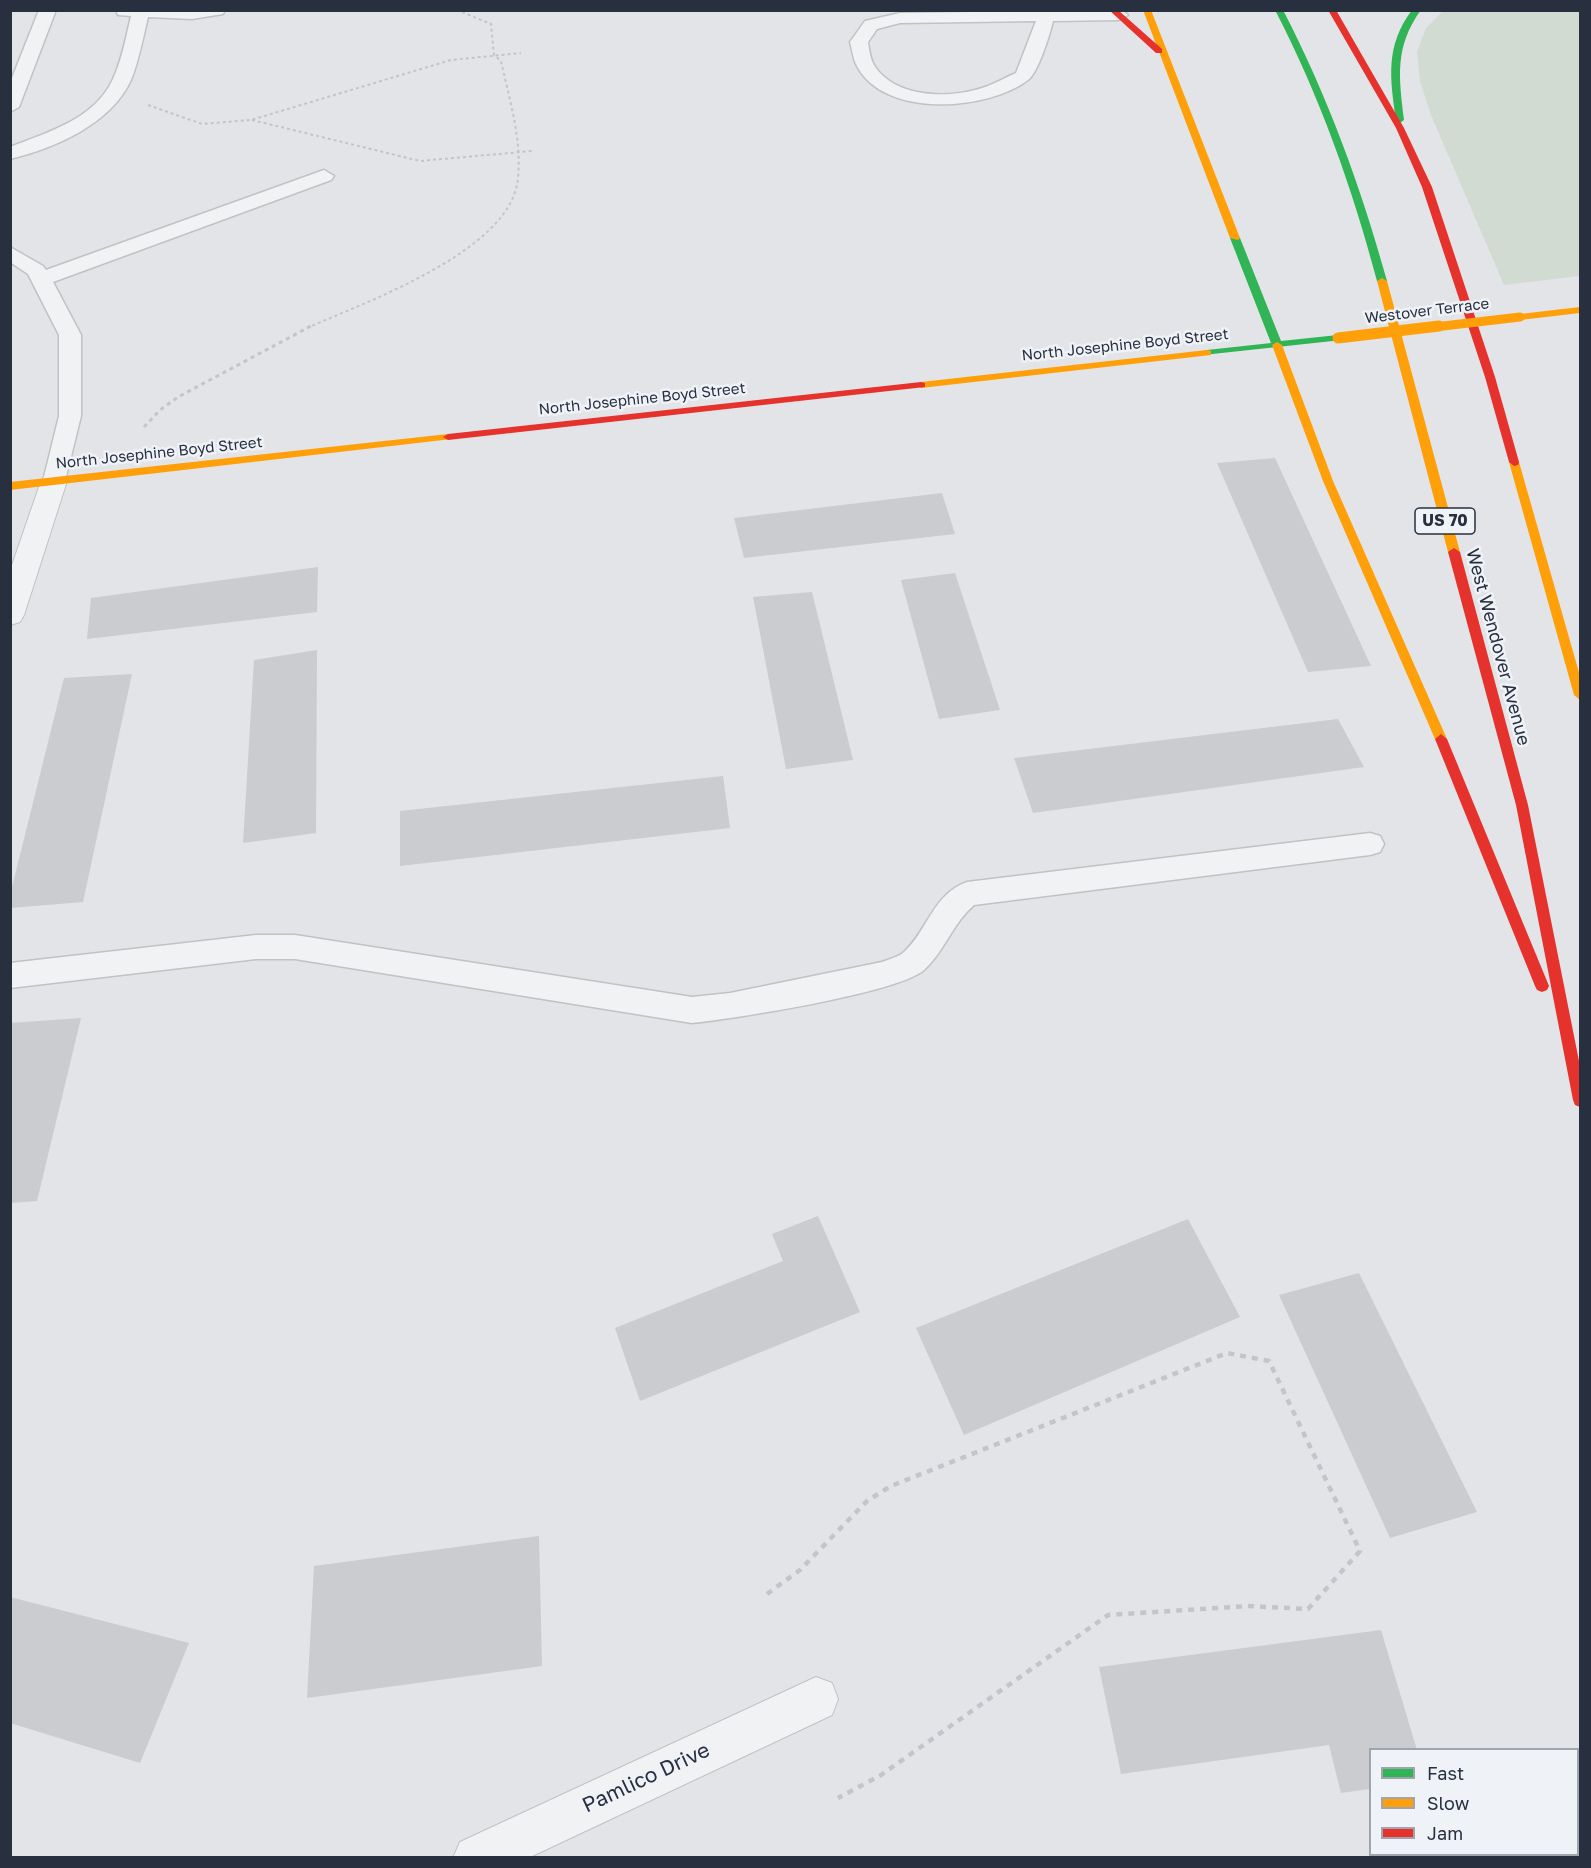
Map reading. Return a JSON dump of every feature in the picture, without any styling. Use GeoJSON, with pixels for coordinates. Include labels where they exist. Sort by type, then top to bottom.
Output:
{"type":"FeatureCollection","features":[{"type":"Feature","properties":{"kind":"main road"},"geometry":{"type":"LineString","coordinates":[[1147,10],[1328,481],[1444,747],[1568,1046]]}},
{"type":"Feature","properties":{"kind":"main road","name":"West Wendover Avenue"},"geometry":{"type":"LineString","coordinates":[[1278,10],[1297,44],[1332,121],[1366,216],[1407,378],[1522,805],[1568,1046],[1581,1100]]}},
{"type":"Feature","properties":{"kind":"main road"},"geometry":{"type":"LineString","coordinates":[[1332,10],[1400,128],[1427,187],[1490,377],[1581,695]]}},
{"type":"Feature","properties":{"kind":"main road"},"geometry":{"type":"LineString","coordinates":[[1400,128],[1393,58],[1401,29],[1416,10]]}},
{"type":"Feature","properties":{"kind":"main road"},"geometry":{"type":"LineString","coordinates":[[1116,13],[1165,58]]}},
{"type":"Feature","properties":{"kind":"main road","name":"Westover Terrace"},"geometry":{"type":"LineString","coordinates":[[1277,345],[1581,310]]}},
{"type":"Feature","properties":{"kind":"main road","name":"North Josephine Boyd Street"},"geometry":{"type":"LineString","coordinates":[[10,486],[1277,345]]}},
{"type":"Feature","properties":{"kind":"street"},"geometry":{"type":"LineString","coordinates":[[10,615],[54,481]]}},
{"type":"Feature","properties":{"kind":"street","name":"Pamlico Drive"},"geometry":{"type":"LineString","coordinates":[[476,1857],[816,1699]]}},
{"type":"Feature","properties":{"kind":"lane"},"geometry":{"type":"LineString","coordinates":[[10,107],[48,10]]}},
{"type":"Feature","properties":{"kind":"lane"},"geometry":{"type":"LineString","coordinates":[[122,10],[192,14],[217,10]]}},
{"type":"Feature","properties":{"kind":"lane"},"geometry":{"type":"LineString","coordinates":[[10,154],[83,123],[105,105],[122,81],[141,12]]}},
{"type":"Feature","properties":{"kind":"lane"},"geometry":{"type":"LineString","coordinates":[[1046,17],[1041,36],[1023,76],[987,92],[940,99],[906,96],[880,83],[865,64],[859,42],[872,25],[900,18],[1046,17],[1116,13]]}},
{"type":"Feature","properties":{"kind":"lane"},"geometry":{"type":"LineString","coordinates":[[10,59],[30,58]]}},
{"type":"Feature","properties":{"kind":"lane"},"geometry":{"type":"LineString","coordinates":[[42,279],[324,176]]}},
{"type":"Feature","properties":{"kind":"lane"},"geometry":{"type":"LineString","coordinates":[[10,253],[36,270],[70,335],[70,416],[54,481]]}},
{"type":"Feature","properties":{"kind":"lane"},"geometry":{"type":"LineString","coordinates":[[10,976],[256,947],[295,947],[692,1010],[730,1006],[886,974],[913,962],[930,941],[949,909],[967,894],[1370,844]]}},
{"type":"Feature","properties":{"kind":"path"},"geometry":{"type":"LineString","coordinates":[[144,427],[160,410],[178,398],[306,328],[383,294],[452,259],[491,231],[507,210],[517,190],[519,168],[501,61],[494,56],[491,24],[456,10]]}},
{"type":"Feature","properties":{"kind":"path"},"geometry":{"type":"LineString","coordinates":[[140,104],[160,108],[202,124],[251,120],[431,65],[521,53]]}},
{"type":"Feature","properties":{"kind":"path"},"geometry":{"type":"LineString","coordinates":[[251,120],[420,161],[532,151]]}},
{"type":"Feature","properties":{"kind":"path"},"geometry":{"type":"LineString","coordinates":[[767,1594],[800,1570],[867,1502],[891,1486],[1227,1353],[1269,1361],[1360,1551],[1308,1609],[1248,1606],[1108,1615],[881,1775],[838,1798]]}},
{"type":"Feature","properties":{"kind":"shaded area"},"geometry":{"type":"Polygon","coordinates":[[[1444,10],[1580,11],[1580,276],[1504,285],[1431,115],[1420,81],[1417,52],[1426,28],[1444,10]]]}},
{"type":"Feature","properties":{"kind":"building"},"geometry":{"type":"Polygon","coordinates":[[[1275,458],[1371,666],[1308,672],[1217,463],[1275,458]]]}},
{"type":"Feature","properties":{"kind":"building"},"geometry":{"type":"Polygon","coordinates":[[[942,493],[955,534],[744,558],[734,518],[942,493]]]}},
{"type":"Feature","properties":{"kind":"building"},"geometry":{"type":"Polygon","coordinates":[[[318,567],[317,612],[87,639],[91,598],[318,567]]]}},
{"type":"Feature","properties":{"kind":"building"},"geometry":{"type":"Polygon","coordinates":[[[955,573],[1000,710],[939,719],[901,580],[955,573]]]}},
{"type":"Feature","properties":{"kind":"building"},"geometry":{"type":"Polygon","coordinates":[[[812,592],[853,760],[786,769],[753,597],[812,592]]]}},
{"type":"Feature","properties":{"kind":"building"},"geometry":{"type":"Polygon","coordinates":[[[317,650],[316,833],[243,843],[254,660],[317,650]]]}},
{"type":"Feature","properties":{"kind":"building"},"geometry":{"type":"Polygon","coordinates":[[[132,674],[83,902],[10,908],[10,895],[64,678],[132,674]]]}},
{"type":"Feature","properties":{"kind":"building"},"geometry":{"type":"Polygon","coordinates":[[[1338,719],[1364,767],[1033,813],[1014,758],[1338,719]]]}},
{"type":"Feature","properties":{"kind":"building"},"geometry":{"type":"Polygon","coordinates":[[[723,776],[730,828],[400,866],[400,811],[723,776]]]}},
{"type":"Feature","properties":{"kind":"building"},"geometry":{"type":"Polygon","coordinates":[[[81,1018],[37,1201],[10,1203],[10,1023],[81,1018]]]}},
{"type":"Feature","properties":{"kind":"building"},"geometry":{"type":"Polygon","coordinates":[[[818,1216],[860,1312],[640,1401],[615,1328],[783,1261],[772,1234],[818,1216]]]}},
{"type":"Feature","properties":{"kind":"building"},"geometry":{"type":"Polygon","coordinates":[[[1188,1219],[1240,1317],[964,1435],[916,1328],[1188,1219]]]}},
{"type":"Feature","properties":{"kind":"building"},"geometry":{"type":"Polygon","coordinates":[[[1359,1273],[1477,1512],[1390,1538],[1279,1295],[1359,1273]]]}},
{"type":"Feature","properties":{"kind":"building"},"geometry":{"type":"Polygon","coordinates":[[[539,1536],[542,1666],[307,1698],[314,1566],[539,1536]]]}},
{"type":"Feature","properties":{"kind":"building"},"geometry":{"type":"Polygon","coordinates":[[[10,1597],[189,1643],[140,1763],[10,1723],[10,1597]]]}},
{"type":"Feature","properties":{"kind":"building"},"geometry":{"type":"Polygon","coordinates":[[[1381,1630],[1416,1748],[1369,1748],[1369,1789],[1341,1793],[1329,1745],[1121,1774],[1099,1667],[1381,1630]]]}},
{"type":"Feature","properties":{"kind":"traffic: fast"},"geometry":{"type":"LineString","coordinates":[[1279,10],[1296,42],[1339,142],[1382,281]]}},
{"type":"Feature","properties":{"kind":"traffic: fast"},"geometry":{"type":"LineString","coordinates":[[1400,120],[1395,76],[1397,48],[1407,22],[1417,10]]}},
{"type":"Feature","properties":{"kind":"traffic: fast"},"geometry":{"type":"LineString","coordinates":[[1235,238],[1277,345]]}},
{"type":"Feature","properties":{"kind":"traffic: fast"},"geometry":{"type":"LineString","coordinates":[[1207,353],[1338,338]]}},
{"type":"Feature","properties":{"kind":"traffic: slow"},"geometry":{"type":"LineString","coordinates":[[1147,10],[1235,238]]}},
{"type":"Feature","properties":{"kind":"traffic: slow"},"geometry":{"type":"LineString","coordinates":[[1382,281],[1454,552]]}},
{"type":"Feature","properties":{"kind":"traffic: slow"},"geometry":{"type":"LineString","coordinates":[[1520,317],[1580,310]]}},
{"type":"Feature","properties":{"kind":"traffic: slow"},"geometry":{"type":"LineString","coordinates":[[1338,338],[1520,317]]}},
{"type":"Feature","properties":{"kind":"traffic: slow"},"geometry":{"type":"LineString","coordinates":[[1277,345],[1328,481],[1441,739]]}},
{"type":"Feature","properties":{"kind":"traffic: slow"},"geometry":{"type":"LineString","coordinates":[[921,385],[1207,353]]}},
{"type":"Feature","properties":{"kind":"traffic: slow"},"geometry":{"type":"LineString","coordinates":[[10,486],[448,437]]}},
{"type":"Feature","properties":{"kind":"traffic: slow"},"geometry":{"type":"LineString","coordinates":[[1514,462],[1580,695]]}},
{"type":"Feature","properties":{"kind":"traffic: jam"},"geometry":{"type":"LineString","coordinates":[[1113,10],[1159,51]]}},
{"type":"Feature","properties":{"kind":"traffic: jam"},"geometry":{"type":"LineString","coordinates":[[1332,10],[1400,128],[1427,187],[1490,377],[1514,462]]}},
{"type":"Feature","properties":{"kind":"traffic: jam"},"geometry":{"type":"LineString","coordinates":[[448,437],[921,385]]}},
{"type":"Feature","properties":{"kind":"traffic: jam"},"geometry":{"type":"LineString","coordinates":[[1454,552],[1522,805],[1580,1100]]}},
{"type":"Feature","properties":{"kind":"traffic: jam"},"geometry":{"type":"LineString","coordinates":[[1441,739],[1542,986]]}}]}
